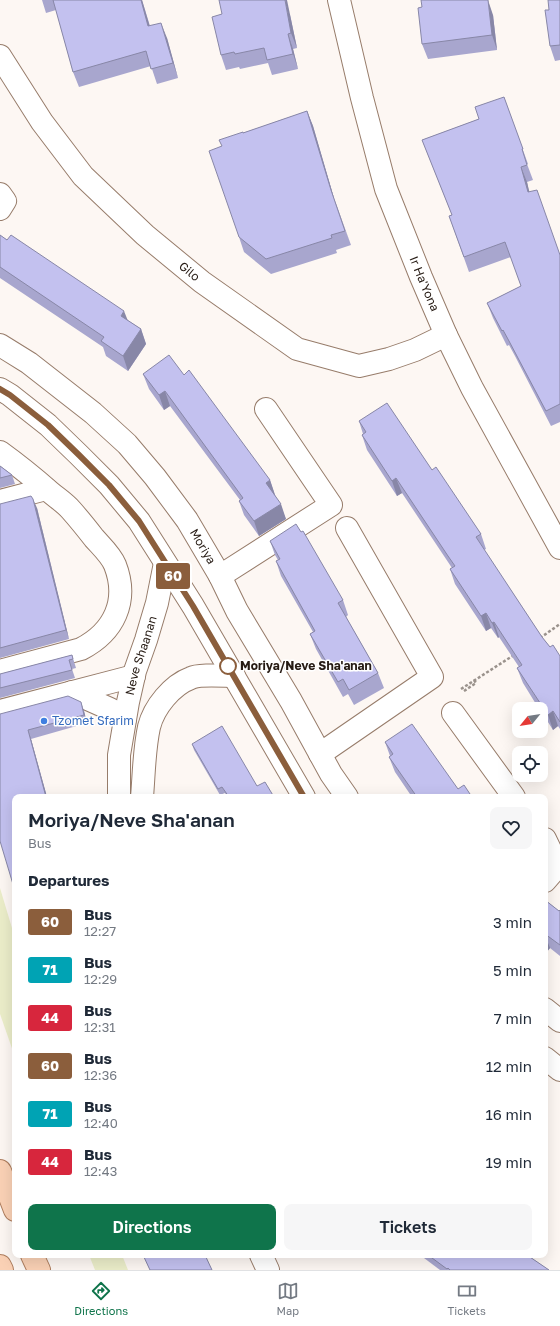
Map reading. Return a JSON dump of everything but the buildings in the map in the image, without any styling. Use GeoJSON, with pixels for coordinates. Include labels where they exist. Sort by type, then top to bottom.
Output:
{"type":"FeatureCollection","features":[{"type":"Feature","properties":{"kind":"main road"},"geometry":{"type":"LineString","coordinates":[[0,1171],[12,1202]]}},
{"type":"Feature","properties":{"kind":"main road"},"geometry":{"type":"LineString","coordinates":[[33,1258],[39,1270]]}},
{"type":"Feature","properties":{"kind":"main road"},"geometry":{"type":"LineString","coordinates":[[0,1266],[2,1270]]}},
{"type":"Feature","properties":{"kind":"street","name":"Ir Ha'Yona"},"geometry":{"type":"LineString","coordinates":[[339,0],[362,98],[386,189],[446,335],[472,388],[560,548]]}},
{"type":"Feature","properties":{"kind":"street","name":"Gilo"},"geometry":{"type":"LineString","coordinates":[[0,56],[42,122],[83,176],[145,235],[202,282],[296,349],[359,366],[389,359],[415,350],[446,335]]}},
{"type":"Feature","properties":{"kind":"street"},"geometry":{"type":"LineString","coordinates":[[0,194],[5,201],[0,209]]}},
{"type":"Feature","properties":{"kind":"street","name":"Moriya"},"geometry":{"type":"LineString","coordinates":[[0,345],[29,363],[93,414],[127,444],[155,477],[187,520],[331,774],[345,794]]}},
{"type":"Feature","properties":{"kind":"street"},"geometry":{"type":"LineString","coordinates":[[0,389],[48,425],[109,485],[139,521],[193,606],[302,794]]}},
{"type":"Feature","properties":{"kind":"street"},"geometry":{"type":"LineString","coordinates":[[220,576],[331,505],[266,409]]}},
{"type":"Feature","properties":{"kind":"street"},"geometry":{"type":"LineString","coordinates":[[0,452],[26,471],[70,509],[114,564],[119,578],[120,590],[120,603],[116,615],[109,627],[93,642],[81,649],[0,671]]}},
{"type":"Feature","properties":{"kind":"street"},"geometry":{"type":"LineString","coordinates":[[0,502],[46,489]]}},
{"type":"Feature","properties":{"kind":"street"},"geometry":{"type":"LineString","coordinates":[[320,754],[432,677],[347,528]]}},
{"type":"Feature","properties":{"kind":"street","name":"Neve Shaanan"},"geometry":{"type":"LineString","coordinates":[[119,794],[119,755],[125,719],[134,676],[157,603],[165,563]]}},
{"type":"Feature","properties":{"kind":"street"},"geometry":{"type":"LineString","coordinates":[[0,711],[134,676]]}},
{"type":"Feature","properties":{"kind":"street"},"geometry":{"type":"LineString","coordinates":[[142,794],[149,726],[159,705],[175,686],[192,677],[234,676]]}},
{"type":"Feature","properties":{"kind":"street"},"geometry":{"type":"LineString","coordinates":[[72,692],[110,709],[125,719]]}},
{"type":"Feature","properties":{"kind":"street"},"geometry":{"type":"LineString","coordinates":[[453,713],[512,794]]}},
{"type":"Feature","properties":{"kind":"street"},"geometry":{"type":"LineString","coordinates":[[548,850],[554,871]]}},
{"type":"Feature","properties":{"kind":"street"},"geometry":{"type":"LineString","coordinates":[[548,1011],[560,1021]]}},
{"type":"Feature","properties":{"kind":"street"},"geometry":{"type":"LineString","coordinates":[[548,1060],[560,1070]]}},
{"type":"Feature","properties":{"kind":"street"},"geometry":{"type":"LineString","coordinates":[[262,1258],[268,1270]]}},
{"type":"Feature","properties":{"kind":"green space"},"geometry":{"type":"Polygon","coordinates":[[[0,888],[12,928],[12,1048],[0,1014],[0,888]]]}},
{"type":"Feature","properties":{"kind":"green space"},"geometry":{"type":"Polygon","coordinates":[[[90,1258],[123,1258],[128,1270],[95,1270],[90,1258]]]}},
{"type":"Feature","properties":{"kind":"bus line","name":"60"},"geometry":{"type":"LineString","coordinates":[[0,389],[48,425],[109,485],[139,521],[193,606],[260,718],[302,794]]}},
{"type":"Feature","properties":{"kind":"place","name":"Moriya/Neve Sha'anan"},"geometry":{"type":"Point","coordinates":[228,666]}},
{"type":"Feature","properties":{"kind":"place","name":"Tzomet Sfarim"},"geometry":{"type":"Point","coordinates":[44,721]}}]}
